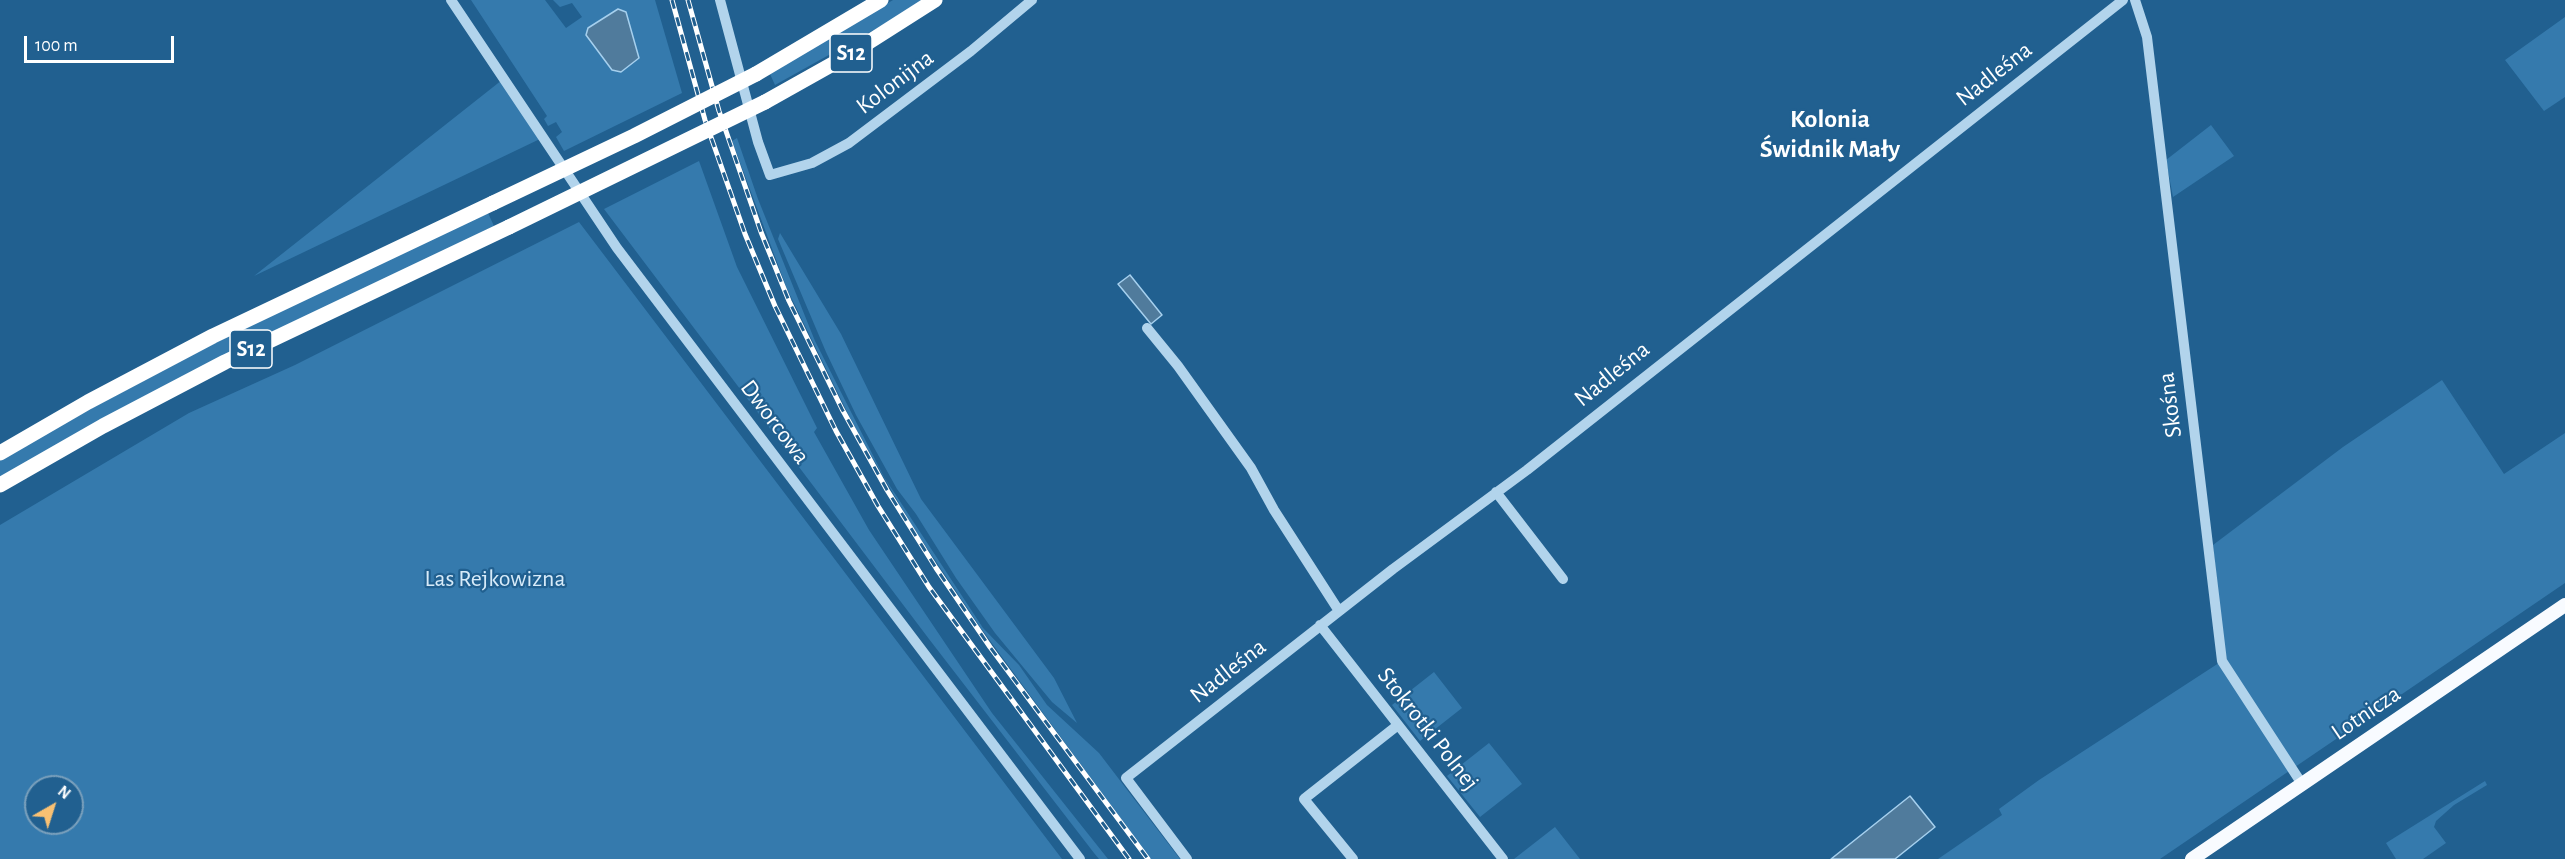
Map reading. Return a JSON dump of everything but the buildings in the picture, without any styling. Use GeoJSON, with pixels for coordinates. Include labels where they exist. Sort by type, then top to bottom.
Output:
{"type":"FeatureCollection","features":[{"type":"Feature","properties":{"kind":"highway","name":"S12"},"geometry":{"type":"LineString","coordinates":[[0,453],[98,397],[213,336],[634,136],[756,74],[881,0]]}},
{"type":"Feature","properties":{"kind":"highway","name":"S12"},"geometry":{"type":"LineString","coordinates":[[0,486],[129,412],[268,340],[509,227],[765,102],[848,56],[935,0]]}},
{"type":"Feature","properties":{"kind":"main road","name":"Lotnicza"},"geometry":{"type":"LineString","coordinates":[[2192,859],[2565,605]]}},
{"type":"Feature","properties":{"kind":"street","name":"Dworcowa"},"geometry":{"type":"LineString","coordinates":[[451,0],[617,248],[1080,859]]}},
{"type":"Feature","properties":{"kind":"street","name":"Kolonijna"},"geometry":{"type":"LineString","coordinates":[[720,0],[756,135],[770,175],[812,164],[849,143],[971,51],[1032,0]]}},
{"type":"Feature","properties":{"kind":"street","name":"Nadleśna"},"geometry":{"type":"LineString","coordinates":[[1187,859],[1126,778],[1320,625],[1496,492],[2123,0]]}},
{"type":"Feature","properties":{"kind":"street","name":"Skośna"},"geometry":{"type":"LineString","coordinates":[[2135,0],[2148,37],[2222,661],[2302,784]]}},
{"type":"Feature","properties":{"kind":"street"},"geometry":{"type":"LineString","coordinates":[[1147,328],[1178,366],[1251,468],[1274,510],[1340,610]]}},
{"type":"Feature","properties":{"kind":"street"},"geometry":{"type":"LineString","coordinates":[[1496,492],[1563,579]]}},
{"type":"Feature","properties":{"kind":"street","name":"Stokrotki Polnej"},"geometry":{"type":"LineString","coordinates":[[1320,625],[1503,859]]}},
{"type":"Feature","properties":{"kind":"street"},"geometry":{"type":"LineString","coordinates":[[1353,859],[1304,799],[1398,725]]}},
{"type":"Feature","properties":{"kind":"green space"},"geometry":{"type":"Polygon","coordinates":[[[471,0],[545,0],[566,28],[582,17],[572,3],[560,7],[553,0],[655,0],[682,93],[564,151],[556,137],[562,132],[556,122],[548,126],[544,119],[547,116],[471,0]]]}},
{"type":"Feature","properties":{"kind":"green space"},"geometry":{"type":"Polygon","coordinates":[[[893,0],[922,0],[888,22],[775,85],[770,74],[893,0]]]}},
{"type":"Feature","properties":{"kind":"green space"},"geometry":{"type":"Polygon","coordinates":[[[2565,17],[2565,97],[2544,111],[2505,60],[2565,17]]]}},
{"type":"Feature","properties":{"kind":"green space"},"geometry":{"type":"Polygon","coordinates":[[[502,80],[542,138],[254,276],[502,80]]]}},
{"type":"Feature","properties":{"kind":"green space"},"geometry":{"type":"Polygon","coordinates":[[[2211,125],[2234,156],[2173,197],[2166,160],[2211,125]]]}},
{"type":"Feature","properties":{"kind":"green space"},"geometry":{"type":"Polygon","coordinates":[[[737,138],[758,199],[815,341],[884,477],[983,628],[1019,665],[1047,705],[1099,753],[1180,859],[1150,859],[980,627],[912,526],[853,424],[787,289],[732,141],[737,138]]]}},
{"type":"Feature","properties":{"kind":"green space"},"geometry":{"type":"Polygon","coordinates":[[[699,161],[737,267],[817,428],[814,432],[869,530],[992,713],[1108,859],[1099,859],[1094,853],[604,209],[699,161]]]}},
{"type":"Feature","properties":{"kind":"green space"},"geometry":{"type":"Polygon","coordinates":[[[488,213],[494,226],[0,480],[0,460],[64,423],[270,314],[488,213]]]}},
{"type":"Feature","properties":{"kind":"green space","name":"Las Rejkowizna"},"geometry":{"type":"Polygon","coordinates":[[[579,222],[1062,859],[0,859],[0,525],[189,413],[295,365],[579,222]]]}},
{"type":"Feature","properties":{"kind":"green space"},"geometry":{"type":"Polygon","coordinates":[[[780,233],[841,334],[921,499],[1054,678],[1077,723],[1052,702],[995,633],[897,489],[856,415],[826,352],[778,239],[780,233]]]}},
{"type":"Feature","properties":{"kind":"green space"},"geometry":{"type":"Polygon","coordinates":[[[2442,380],[2504,474],[2565,433],[2565,583],[2160,859],[1938,859],[2002,815],[1999,809],[2039,780],[2225,659],[2213,545],[2343,447],[2442,380]]]}},
{"type":"Feature","properties":{"kind":"green space"},"geometry":{"type":"Polygon","coordinates":[[[1434,672],[1462,708],[1420,741],[1392,705],[1434,672]]]}},
{"type":"Feature","properties":{"kind":"green space"},"geometry":{"type":"Polygon","coordinates":[[[1489,743],[1522,784],[1480,817],[1447,776],[1489,743]]]}},
{"type":"Feature","properties":{"kind":"green space"},"geometry":{"type":"Polygon","coordinates":[[[2485,781],[2487,785],[2454,805],[2436,821],[2434,827],[2446,843],[2423,859],[2396,859],[2386,843],[2485,781]]]}},
{"type":"Feature","properties":{"kind":"green space"},"geometry":{"type":"Polygon","coordinates":[[[1555,827],[1580,859],[1514,859],[1555,827]]]}},
{"type":"Feature","properties":{"kind":"shaded area"},"geometry":{"type":"Polygon","coordinates":[[[618,9],[626,12],[639,58],[621,72],[612,70],[586,35],[588,28],[618,9]]]}},
{"type":"Feature","properties":{"kind":"shaded area"},"geometry":{"type":"Polygon","coordinates":[[[1130,275],[1162,315],[1151,324],[1118,284],[1130,275]]]}},
{"type":"Feature","properties":{"kind":"shaded area"},"geometry":{"type":"Polygon","coordinates":[[[1910,796],[1935,827],[1895,859],[1831,859],[1910,796]]]}},
{"type":"Feature","properties":{"kind":"railway"},"geometry":{"type":"LineString","coordinates":[[672,0],[705,120],[745,234],[775,306],[836,431],[878,506],[929,587],[1129,859]]}},
{"type":"Feature","properties":{"kind":"railway"},"geometry":{"type":"LineString","coordinates":[[688,0],[719,111],[761,232],[789,301],[842,409],[887,490],[936,568],[990,647],[1148,859]]}},
{"type":"Feature","properties":{"kind":"district","name":"Kolonia Świdnik Mały"},"geometry":{"type":"Point","coordinates":[1830,134]}}]}
